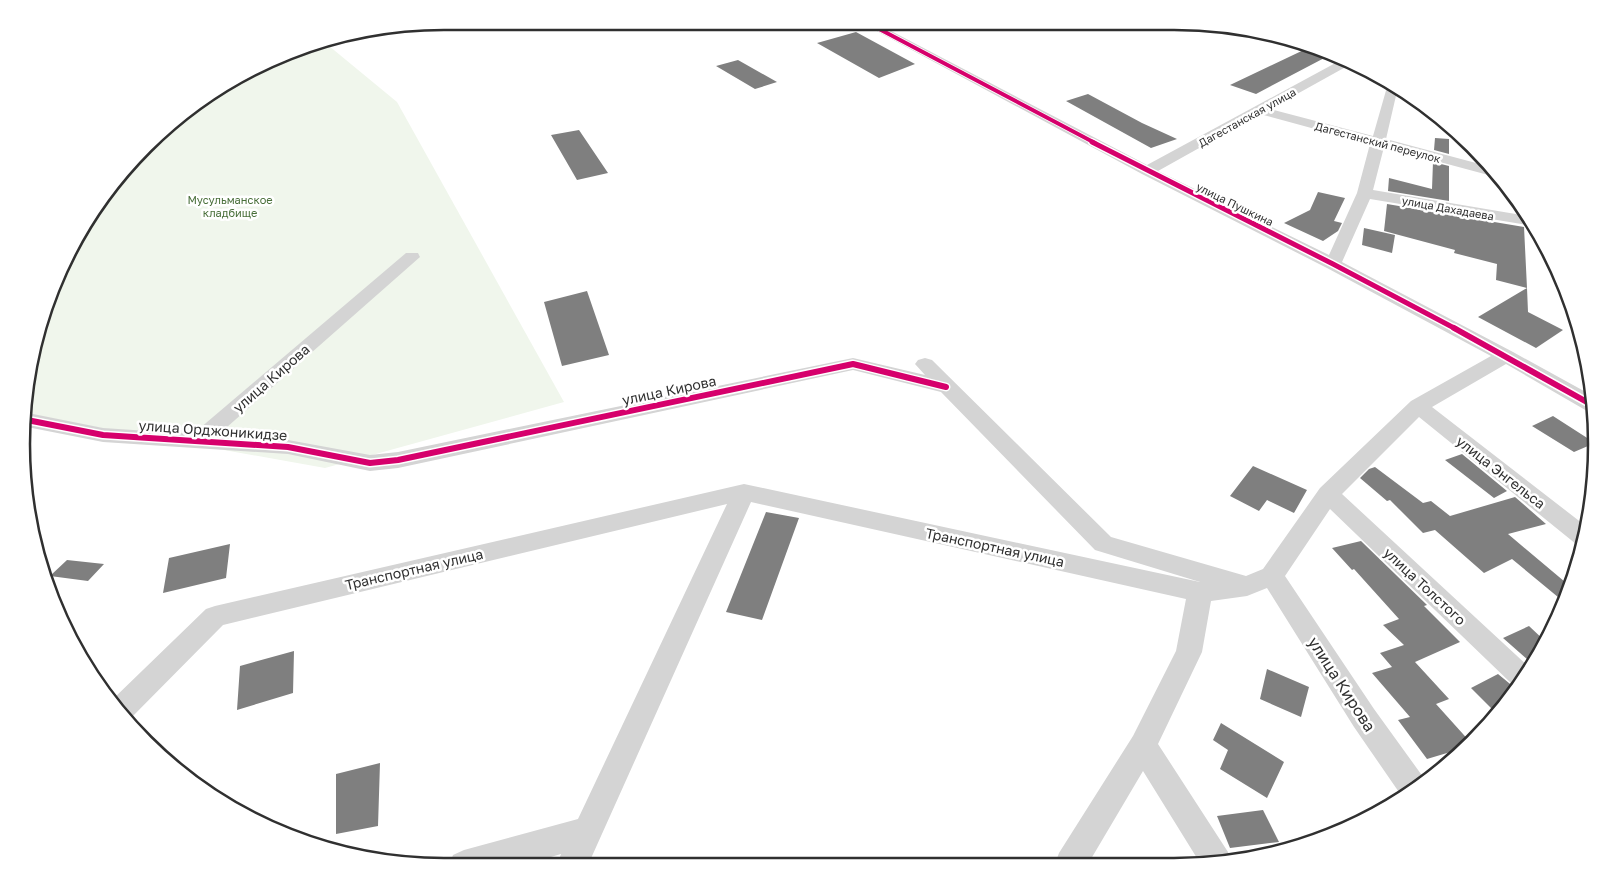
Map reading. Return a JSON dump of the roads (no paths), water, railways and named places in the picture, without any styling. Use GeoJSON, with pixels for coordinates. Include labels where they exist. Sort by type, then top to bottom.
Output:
{"type":"FeatureCollection","features":[{"type":"Feature","properties":{"kind":"street","name":"улица Пушкина"},"geometry":{"type":"LineString","coordinates":[[881,30],[1147,171],[1333,264],[1506,356],[1585,401]]}},
{"type":"Feature","properties":{"kind":"street","name":"Дагестанская улица"},"geometry":{"type":"LineString","coordinates":[[1147,171],[1340,65]]}},
{"type":"Feature","properties":{"kind":"street"},"geometry":{"type":"LineString","coordinates":[[1333,264],[1365,193],[1391,91]]}},
{"type":"Feature","properties":{"kind":"street","name":"Дагестанский переулок"},"geometry":{"type":"LineString","coordinates":[[1259,110],[1484,170]]}},
{"type":"Feature","properties":{"kind":"street","name":"улица Дахадаева"},"geometry":{"type":"LineString","coordinates":[[1365,193],[1522,220]]}},
{"type":"Feature","properties":{"kind":"street","name":"улица Кирова"},"geometry":{"type":"LineString","coordinates":[[198,441],[412,257]]}},
{"type":"Feature","properties":{"kind":"street"},"geometry":{"type":"LineString","coordinates":[[925,364],[1103,544],[1247,586],[1272,576],[1328,494],[1418,406],[1506,356]]}},
{"type":"Feature","properties":{"kind":"street","name":"улица Кирова"},"geometry":{"type":"LineString","coordinates":[[398,460],[853,364],[946,387]]}},
{"type":"Feature","properties":{"kind":"street","name":"улица Энгельса"},"geometry":{"type":"LineString","coordinates":[[1418,406],[1578,533]]}},
{"type":"Feature","properties":{"kind":"street","name":"улица Орджоникидзе"},"geometry":{"type":"LineString","coordinates":[[31,421],[103,435],[288,447],[370,463],[398,460]]}},
{"type":"Feature","properties":{"kind":"street"},"geometry":{"type":"LineString","coordinates":[[575,858],[744,492]]}},
{"type":"Feature","properties":{"kind":"street","name":"Транспортная улица"},"geometry":{"type":"LineString","coordinates":[[124,706],[216,616],[744,492],[1200,592],[1247,586]]}},
{"type":"Feature","properties":{"kind":"street","name":"улица Толстого"},"geometry":{"type":"LineString","coordinates":[[1328,494],[1518,674]]}},
{"type":"Feature","properties":{"kind":"street","name":"улица Кирова"},"geometry":{"type":"LineString","coordinates":[[1272,576],[1364,718],[1410,783]]}},
{"type":"Feature","properties":{"kind":"street"},"geometry":{"type":"LineString","coordinates":[[1074,858],[1143,745],[1189,652],[1200,592]]}},
{"type":"Feature","properties":{"kind":"street"},"geometry":{"type":"LineString","coordinates":[[1143,745],[1212,856]]}},
{"type":"Feature","properties":{"kind":"street"},"geometry":{"type":"LineString","coordinates":[[492,858],[588,831]]}},
{"type":"Feature","properties":{"kind":"park label","name":"Мусульманское кладбище"},"geometry":{"type":"Point","coordinates":[230,205]}}]}
